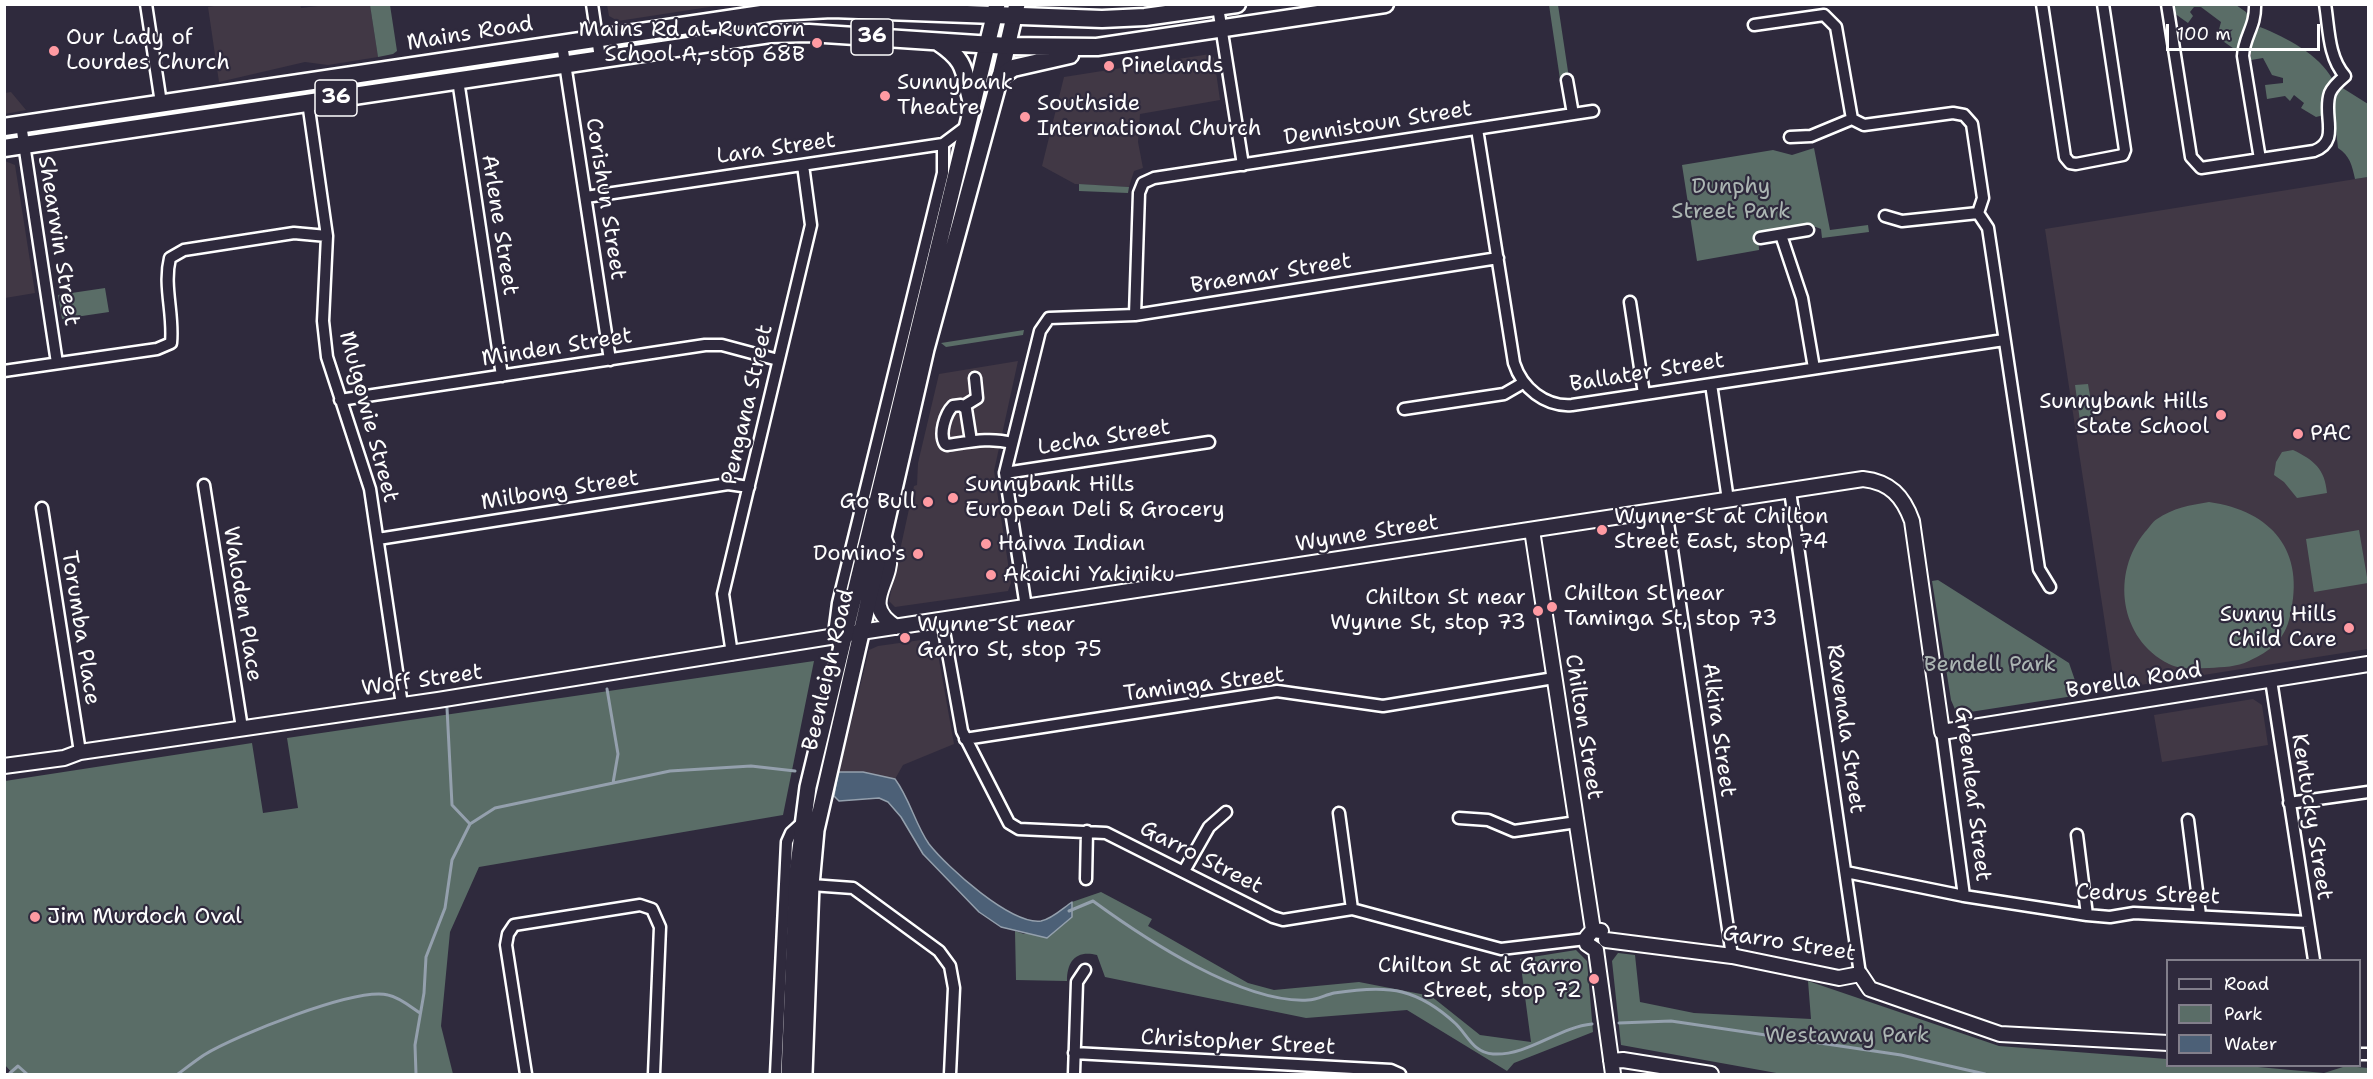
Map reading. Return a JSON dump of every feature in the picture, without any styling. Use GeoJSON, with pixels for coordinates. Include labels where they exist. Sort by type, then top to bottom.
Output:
{"type":"FeatureCollection","features":[{"type":"Feature","properties":{"kind":"main road"},"geometry":{"type":"LineString","coordinates":[[935,13],[954,4]]}},
{"type":"Feature","properties":{"kind":"main road"},"geometry":{"type":"LineString","coordinates":[[1036,4],[1062,18]]}},
{"type":"Feature","properties":{"kind":"main road","name":"36"},"geometry":{"type":"LineString","coordinates":[[1016,9],[1062,18],[1144,17],[1237,4]]}},
{"type":"Feature","properties":{"kind":"main road","name":"36"},"geometry":{"type":"LineString","coordinates":[[1008,46],[1097,47],[1385,4]]}},
{"type":"Feature","properties":{"kind":"main road","name":"Mains Road"},"geometry":{"type":"LineString","coordinates":[[13,125],[776,12],[832,9],[935,13],[1016,9]]}},
{"type":"Feature","properties":{"kind":"main road","name":"Beenleigh Road"},"geometry":{"type":"LineString","coordinates":[[789,1074],[802,822],[841,652],[841,635],[996,9]]}},
{"type":"Feature","properties":{"kind":"main road","name":"Beenleigh Road"},"geometry":{"type":"LineString","coordinates":[[804,1074],[811,885],[816,830],[926,349],[1000,77],[1016,9]]}},
{"type":"Feature","properties":{"kind":"main road","name":"Mains Road"},"geometry":{"type":"LineString","coordinates":[[4,148],[600,58],[791,33],[1008,46]]}},
{"type":"Feature","properties":{"kind":"main road"},"geometry":{"type":"LineString","coordinates":[[935,41],[956,54],[965,72],[972,103]]}},
{"type":"Feature","properties":{"kind":"main road"},"geometry":{"type":"LineString","coordinates":[[1000,77],[1013,68],[1097,47]]}},
{"type":"Feature","properties":{"kind":"street"},"geometry":{"type":"LineString","coordinates":[[146,4],[161,103]]}},
{"type":"Feature","properties":{"kind":"street"},"geometry":{"type":"LineString","coordinates":[[592,4],[600,58]]}},
{"type":"Feature","properties":{"kind":"street"},"geometry":{"type":"LineString","coordinates":[[2042,4],[2065,157],[2070,163],[2076,164],[2116,159],[2123,155],[2125,150],[2103,4]]}},
{"type":"Feature","properties":{"kind":"street"},"geometry":{"type":"LineString","coordinates":[[2167,4],[2191,157],[2200,168],[2314,151],[2327,142],[2330,134],[2327,108],[2330,93],[2345,76],[2336,64],[2332,50],[2325,4]]}},
{"type":"Feature","properties":{"kind":"street"},"geometry":{"type":"LineString","coordinates":[[2255,4],[2254,26],[2243,47],[2243,56],[2260,159]]}},
{"type":"Feature","properties":{"kind":"street"},"geometry":{"type":"LineString","coordinates":[[1218,7],[1244,165]]}},
{"type":"Feature","properties":{"kind":"street"},"geometry":{"type":"LineString","coordinates":[[1754,26],[1824,15],[1832,22],[1836,27],[1852,119]]}},
{"type":"Feature","properties":{"kind":"street","name":"Corishun Street"},"geometry":{"type":"LineString","coordinates":[[562,44],[610,360]]}},
{"type":"Feature","properties":{"kind":"street","name":"Arlene Street"},"geometry":{"type":"LineString","coordinates":[[458,80],[502,376]]}},
{"type":"Feature","properties":{"kind":"street"},"geometry":{"type":"LineString","coordinates":[[1568,80],[1573,114]]}},
{"type":"Feature","properties":{"kind":"street","name":"Mulgowie Street"},"geometry":{"type":"LineString","coordinates":[[308,102],[327,236],[322,321],[327,357],[365,469],[378,539],[402,705]]}},
{"type":"Feature","properties":{"kind":"street","name":"Dennistoun Street"},"geometry":{"type":"LineString","coordinates":[[1135,315],[1139,193],[1143,183],[1154,178],[1593,111]]}},
{"type":"Feature","properties":{"kind":"street"},"geometry":{"type":"LineString","coordinates":[[1790,137],[1811,136],[1852,119],[1864,125],[1953,112],[1964,115],[1972,124],[1983,198],[1978,213]]}},
{"type":"Feature","properties":{"kind":"street","name":"Shearwin Street"},"geometry":{"type":"LineString","coordinates":[[13,125],[24,145],[57,363]]}},
{"type":"Feature","properties":{"kind":"street","name":"Lara Street"},"geometry":{"type":"LineString","coordinates":[[586,197],[943,144],[967,126]]}},
{"type":"Feature","properties":{"kind":"street"},"geometry":{"type":"LineString","coordinates":[[1404,409],[1504,394],[1523,384],[1514,363],[1477,129]]}},
{"type":"Feature","properties":{"kind":"street","name":"Beenleigh Road"},"geometry":{"type":"LineString","coordinates":[[841,635],[835,626],[838,603],[943,173],[943,144]]}},
{"type":"Feature","properties":{"kind":"street","name":"Pengana Street"},"geometry":{"type":"LineString","coordinates":[[732,654],[723,594],[811,225],[803,165]]}},
{"type":"Feature","properties":{"kind":"street"},"geometry":{"type":"LineString","coordinates":[[1885,216],[1902,221],[1978,213]]}},
{"type":"Feature","properties":{"kind":"street"},"geometry":{"type":"LineString","coordinates":[[1978,213],[1988,228],[2039,568],[2050,587]]}},
{"type":"Feature","properties":{"kind":"street"},"geometry":{"type":"LineString","coordinates":[[1760,238],[1808,231]]}},
{"type":"Feature","properties":{"kind":"street"},"geometry":{"type":"LineString","coordinates":[[4,371],[157,349],[171,343],[172,327],[166,274],[170,258],[184,250],[294,233],[327,236]]}},
{"type":"Feature","properties":{"kind":"street"},"geometry":{"type":"LineString","coordinates":[[1781,235],[1802,298],[1814,368]]}},
{"type":"Feature","properties":{"kind":"street","name":"Braemar Street"},"geometry":{"type":"LineString","coordinates":[[1012,443],[1040,331],[1049,318],[1135,315],[1498,258]]}},
{"type":"Feature","properties":{"kind":"street"},"geometry":{"type":"LineString","coordinates":[[1630,302],[1644,394]]}},
{"type":"Feature","properties":{"kind":"street","name":"Ballater Street"},"geometry":{"type":"LineString","coordinates":[[1523,384],[1560,406],[2004,340]]}},
{"type":"Feature","properties":{"kind":"street","name":"Minden Street"},"geometry":{"type":"LineString","coordinates":[[340,400],[722,345],[778,360]]}},
{"type":"Feature","properties":{"kind":"street"},"geometry":{"type":"LineString","coordinates":[[975,378],[977,398],[964,406],[953,406],[942,431],[942,440],[947,445],[997,439],[1012,443],[1005,473],[1026,607]]}},
{"type":"Feature","properties":{"kind":"street"},"geometry":{"type":"LineString","coordinates":[[1711,384],[1728,500]]}},
{"type":"Feature","properties":{"kind":"street"},"geometry":{"type":"LineString","coordinates":[[964,406],[971,441]]}},
{"type":"Feature","properties":{"kind":"street","name":"Lecha Street"},"geometry":{"type":"LineString","coordinates":[[1005,473],[1209,442]]}},
{"type":"Feature","properties":{"kind":"street","name":"Wynne Street"},"geometry":{"type":"LineString","coordinates":[[841,635],[1863,479],[1880,482],[1893,489]]}},
{"type":"Feature","properties":{"kind":"street","name":"Milbong Street"},"geometry":{"type":"LineString","coordinates":[[378,539],[728,484],[749,487]]}},
{"type":"Feature","properties":{"kind":"street","name":"Waloden Place"},"geometry":{"type":"LineString","coordinates":[[204,485],[242,728]]}},
{"type":"Feature","properties":{"kind":"street","name":"Greenleaf Street"},"geometry":{"type":"LineString","coordinates":[[1893,489],[1906,504],[1912,521],[1964,896]]}},
{"type":"Feature","properties":{"kind":"street","name":"Ravenala Street"},"geometry":{"type":"LineString","coordinates":[[1790,491],[1860,974]]}},
{"type":"Feature","properties":{"kind":"street","name":"Torumba Place"},"geometry":{"type":"LineString","coordinates":[[42,508],[80,752]]}},
{"type":"Feature","properties":{"kind":"street","name":"Alkira Street"},"geometry":{"type":"LineString","coordinates":[[1666,509],[1732,956]]}},
{"type":"Feature","properties":{"kind":"street","name":"Chilton Street"},"geometry":{"type":"LineString","coordinates":[[1533,530],[1577,822],[1589,935]]}},
{"type":"Feature","properties":{"kind":"street"},"geometry":{"type":"LineString","coordinates":[[883,536],[890,555],[879,610],[886,620],[896,627]]}},
{"type":"Feature","properties":{"kind":"street","name":"Garro Street"},"geometry":{"type":"LineString","coordinates":[[942,621],[965,739],[1009,823],[1019,829],[1088,831],[1106,834],[1272,917],[1283,920],[1352,909],[1501,949],[1589,935]]}},
{"type":"Feature","properties":{"kind":"street","name":"Woff Street"},"geometry":{"type":"LineString","coordinates":[[4,766],[64,758],[80,752],[402,705],[841,635]]}},
{"type":"Feature","properties":{"kind":"street","name":"Borella Road"},"geometry":{"type":"LineString","coordinates":[[1942,732],[2368,664]]}},
{"type":"Feature","properties":{"kind":"street","name":"Taminga Street"},"geometry":{"type":"LineString","coordinates":[[965,739],[1277,691],[1383,706],[1554,678]]}},
{"type":"Feature","properties":{"kind":"street","name":"Kentucky Street"},"geometry":{"type":"LineString","coordinates":[[2271,680],[2314,959]]}},
{"type":"Feature","properties":{"kind":"street"},"geometry":{"type":"LineString","coordinates":[[2289,803],[2368,792]]}},
{"type":"Feature","properties":{"kind":"street"},"geometry":{"type":"LineString","coordinates":[[1184,871],[1209,827],[1226,812]]}},
{"type":"Feature","properties":{"kind":"street"},"geometry":{"type":"LineString","coordinates":[[1339,813],[1352,909]]}},
{"type":"Feature","properties":{"kind":"street"},"geometry":{"type":"LineString","coordinates":[[1459,818],[1488,820],[1514,831],[1577,822]]}},
{"type":"Feature","properties":{"kind":"street"},"geometry":{"type":"LineString","coordinates":[[2188,820],[2200,915]]}},
{"type":"Feature","properties":{"kind":"street","name":"Beenleigh Road"},"geometry":{"type":"LineString","coordinates":[[776,1074],[787,842],[791,833],[802,822]]}},
{"type":"Feature","properties":{"kind":"street"},"geometry":{"type":"LineString","coordinates":[[1086,879],[1088,831]]}},
{"type":"Feature","properties":{"kind":"street"},"geometry":{"type":"LineString","coordinates":[[2077,836],[2087,915]]}},
{"type":"Feature","properties":{"kind":"street","name":"Cedrus Street"},"geometry":{"type":"LineString","coordinates":[[1846,872],[1964,896],[2087,915],[2110,917],[2134,913],[2200,915],[2308,922]]}},
{"type":"Feature","properties":{"kind":"street"},"geometry":{"type":"LineString","coordinates":[[811,885],[853,888],[939,951],[950,966],[954,988],[950,1074]]}},
{"type":"Feature","properties":{"kind":"street"},"geometry":{"type":"LineString","coordinates":[[526,1074],[506,945],[508,934],[514,925],[640,905],[652,909],[660,927],[654,1074]]}},
{"type":"Feature","properties":{"kind":"street"},"geometry":{"type":"LineString","coordinates":[[1589,935],[1601,931],[1612,1068]]}},
{"type":"Feature","properties":{"kind":"street","name":"Garro Street"},"geometry":{"type":"LineString","coordinates":[[1601,945],[1732,956],[1839,978],[1860,974],[1869,989],[2000,1034],[2166,1043]]}},
{"type":"Feature","properties":{"kind":"street"},"geometry":{"type":"LineString","coordinates":[[1074,1074],[1077,982],[1085,970]]}},
{"type":"Feature","properties":{"kind":"street","name":"Christopher Street"},"geometry":{"type":"LineString","coordinates":[[1074,1053],[1206,1062],[1391,1070],[1400,1074]]}},
{"type":"Feature","properties":{"kind":"street"},"geometry":{"type":"LineString","coordinates":[[1612,1068],[1623,1060],[1711,1074]]}},
{"type":"Feature","properties":{"kind":"street"},"geometry":{"type":"LineString","coordinates":[[1206,1062],[1206,1074]]}},
{"type":"Feature","properties":{"kind":"shaded area"},"geometry":{"type":"Polygon","coordinates":[[[226,4],[300,4],[301,8],[326,5],[370,5],[378,57],[328,65],[305,62],[219,82],[208,7],[226,4]]]}},
{"type":"Feature","properties":{"kind":"shaded area"},"geometry":{"type":"Polygon","coordinates":[[[607,4],[722,5],[618,21],[609,16],[607,4]]]}},
{"type":"Feature","properties":{"kind":"shaded area"},"geometry":{"type":"Polygon","coordinates":[[[1210,54],[1214,58],[1220,100],[1140,114],[1138,142],[1143,168],[1134,171],[1129,187],[1075,184],[1042,166],[1064,77],[1210,54]]]}},
{"type":"Feature","properties":{"kind":"shaded area"},"geometry":{"type":"Polygon","coordinates":[[[11,92],[26,110],[5,114],[5,93],[11,92]]]}},
{"type":"Feature","properties":{"kind":"shaded area"},"geometry":{"type":"Polygon","coordinates":[[[5,161],[15,165],[35,293],[5,298],[5,161]]]}},
{"type":"Feature","properties":{"kind":"shaded area","name":"Sunnybank Hills State School"},"geometry":{"type":"Polygon","coordinates":[[[2368,177],[2368,649],[2115,689],[2045,229],[2368,177]]]}},
{"type":"Feature","properties":{"kind":"shaded area"},"geometry":{"type":"Polygon","coordinates":[[[1018,361],[994,471],[1011,583],[1008,591],[895,607],[889,601],[914,486],[917,485],[918,463],[939,374],[1018,361]]]}},
{"type":"Feature","properties":{"kind":"shaded area"},"geometry":{"type":"Polygon","coordinates":[[[928,639],[938,654],[954,744],[903,765],[895,779],[863,772],[839,772],[869,650],[878,646],[928,639]]]}},
{"type":"Feature","properties":{"kind":"shaded area"},"geometry":{"type":"Polygon","coordinates":[[[2253,699],[2262,705],[2268,745],[2162,762],[2154,715],[2253,699]]]}},
{"type":"Feature","properties":{"kind":"green space"},"geometry":{"type":"Polygon","coordinates":[[[370,5],[390,5],[397,51],[393,54],[378,57],[370,5]]]}},
{"type":"Feature","properties":{"kind":"green space"},"geometry":{"type":"Polygon","coordinates":[[[1549,5],[1558,5],[1569,78],[1560,79],[1549,5]]]}},
{"type":"Feature","properties":{"kind":"green space"},"geometry":{"type":"Polygon","coordinates":[[[2172,5],[2236,5],[2246,12],[2251,21],[2241,38],[2240,53],[2217,37],[2221,22],[2201,7],[2194,7],[2190,12],[2193,16],[2188,23],[2174,13],[2172,5]]]}},
{"type":"Feature","properties":{"kind":"green space"},"geometry":{"type":"Polygon","coordinates":[[[2260,27],[2301,48],[2327,71],[2333,80],[2323,99],[2324,115],[2316,117],[2301,108],[2304,103],[2294,95],[2290,101],[2285,96],[2267,99],[2265,85],[2283,83],[2283,78],[2272,75],[2263,58],[2251,60],[2251,42],[2260,27]]]}},
{"type":"Feature","properties":{"kind":"green space"},"geometry":{"type":"Polygon","coordinates":[[[2341,87],[2368,104],[2368,177],[2355,179],[2350,161],[2338,148],[2333,103],[2341,87]]]}},
{"type":"Feature","properties":{"kind":"green space","name":"Dunphy Street Park"},"geometry":{"type":"Polygon","coordinates":[[[1814,148],[1830,230],[1868,225],[1869,232],[1822,238],[1821,229],[1813,226],[1758,234],[1759,250],[1697,261],[1682,165],[1773,150],[1792,155],[1814,148]]]}},
{"type":"Feature","properties":{"kind":"green space"},"geometry":{"type":"Polygon","coordinates":[[[1079,184],[1129,187],[1128,193],[1079,191],[1079,184]]]}},
{"type":"Feature","properties":{"kind":"green space"},"geometry":{"type":"Polygon","coordinates":[[[105,288],[109,312],[62,319],[58,295],[105,288]]]}},
{"type":"Feature","properties":{"kind":"green space"},"geometry":{"type":"Polygon","coordinates":[[[1024,330],[1023,335],[946,347],[941,343],[1024,330]]]}},
{"type":"Feature","properties":{"kind":"green space"},"geometry":{"type":"Polygon","coordinates":[[[2088,384],[2094,419],[2080,421],[2075,385],[2088,384]]]}},
{"type":"Feature","properties":{"kind":"green space"},"geometry":{"type":"Polygon","coordinates":[[[2293,450],[2307,458],[2321,471],[2327,493],[2297,498],[2284,482],[2274,475],[2276,462],[2282,452],[2293,450]]]}},
{"type":"Feature","properties":{"kind":"green space"},"geometry":{"type":"Polygon","coordinates":[[[2209,502],[2250,514],[2267,525],[2279,538],[2288,554],[2293,572],[2294,593],[2290,616],[2276,644],[2249,661],[2225,667],[2178,667],[2152,653],[2139,639],[2130,622],[2124,585],[2127,566],[2134,548],[2155,520],[2175,510],[2209,502]]]}},
{"type":"Feature","properties":{"kind":"green space"},"geometry":{"type":"Polygon","coordinates":[[[2359,530],[2368,583],[2314,592],[2306,539],[2359,530]]]}},
{"type":"Feature","properties":{"kind":"green space","name":"Bendell Park"},"geometry":{"type":"Polygon","coordinates":[[[1938,580],[2069,663],[2080,695],[1957,714],[1951,700],[1932,581],[1938,580]]]}},
{"type":"Feature","properties":{"kind":"green space"},"geometry":{"type":"Polygon","coordinates":[[[814,661],[783,815],[479,867],[450,932],[441,1026],[453,1074],[13,1074],[5,1065],[5,781],[252,743],[263,813],[298,808],[287,738],[814,661]]]}},
{"type":"Feature","properties":{"kind":"green space"},"geometry":{"type":"Polygon","coordinates":[[[1101,892],[1152,919],[1148,926],[1248,983],[1274,990],[1359,982],[1431,996],[1480,1035],[1531,1042],[1520,959],[1576,950],[1587,961],[1593,1032],[1514,1063],[1507,1071],[1407,1010],[1306,1018],[1105,977],[1097,955],[1090,954],[1083,954],[1074,959],[1067,974],[1067,981],[1016,980],[1015,931],[1024,934],[1072,917],[1072,902],[1101,892]]]}},
{"type":"Feature","properties":{"kind":"green space","name":"Westaway Park"},"geometry":{"type":"Polygon","coordinates":[[[1618,953],[1635,955],[1640,1002],[1694,1013],[1811,1019],[1808,981],[1999,1046],[2166,1059],[2166,1067],[2258,1067],[2324,1073],[2343,1067],[2357,1067],[2368,1068],[2368,1074],[1782,1074],[1621,1045],[1612,961],[1618,953]]]}},
{"type":"Feature","properties":{"kind":"water"},"geometry":{"type":"Polygon","coordinates":[[[838,772],[863,772],[895,779],[929,844],[964,880],[1013,914],[1028,920],[1041,921],[1053,916],[1072,902],[1072,917],[1047,938],[1001,927],[979,912],[923,854],[901,817],[888,802],[879,798],[839,801],[834,796],[838,772]]]}},
{"type":"Feature","properties":{"kind":"waterway"},"geometry":{"type":"LineString","coordinates":[[607,689],[618,754],[613,783]]}},
{"type":"Feature","properties":{"kind":"waterway"},"geometry":{"type":"LineString","coordinates":[[447,708],[452,805],[470,824]]}},
{"type":"Feature","properties":{"kind":"waterway"},"geometry":{"type":"LineString","coordinates":[[416,1074],[415,1045],[424,993],[426,957],[445,908],[452,860],[470,824],[495,808],[670,771],[751,766],[795,771]]}},
{"type":"Feature","properties":{"kind":"waterway"},"geometry":{"type":"LineString","coordinates":[[1069,911],[1093,901],[1167,950],[1196,966],[1254,992],[1282,998],[1311,1000],[1350,991],[1394,990],[1409,994],[1444,1014],[1476,1047],[1486,1053],[1519,1051],[1568,1030],[1592,1024]]}},
{"type":"Feature","properties":{"kind":"waterway"},"geometry":{"type":"LineString","coordinates":[[178,1074],[204,1055],[241,1036],[323,1005],[350,998],[388,995],[401,1000],[420,1013]]}},
{"type":"Feature","properties":{"kind":"waterway"},"geometry":{"type":"LineString","coordinates":[[1619,1023],[1671,1021],[1901,1055],[1985,1074]]}},
{"type":"Feature","properties":{"kind":"waterway"},"geometry":{"type":"LineString","coordinates":[[10,1073],[18,1066],[27,1074]]}},
{"type":"Feature","properties":{"kind":"place","name":"Mains Rd at Runcorn School A, stop 68B"},"geometry":{"type":"Point","coordinates":[817,43]}},
{"type":"Feature","properties":{"kind":"place","name":"Our Lady of Lourdes Church"},"geometry":{"type":"Point","coordinates":[54,51]}},
{"type":"Feature","properties":{"kind":"place","name":"Pinelands"},"geometry":{"type":"Point","coordinates":[1109,66]}},
{"type":"Feature","properties":{"kind":"place","name":"Sunnybank Theatre"},"geometry":{"type":"Point","coordinates":[885,96]}},
{"type":"Feature","properties":{"kind":"place","name":"Southside International Church"},"geometry":{"type":"Point","coordinates":[1025,117]}},
{"type":"Feature","properties":{"kind":"place","name":"Sunnybank Hills State School"},"geometry":{"type":"Point","coordinates":[2221,415]}},
{"type":"Feature","properties":{"kind":"place","name":"PAC"},"geometry":{"type":"Point","coordinates":[2298,434]}},
{"type":"Feature","properties":{"kind":"place","name":"Sunnybank Hills European Deli & Grocery"},"geometry":{"type":"Point","coordinates":[953,498]}},
{"type":"Feature","properties":{"kind":"place","name":"Go Bull"},"geometry":{"type":"Point","coordinates":[928,502]}},
{"type":"Feature","properties":{"kind":"place","name":"Wynne St at Chilton Street East, stop 74"},"geometry":{"type":"Point","coordinates":[1602,530]}},
{"type":"Feature","properties":{"kind":"place","name":"Haiwa Indian"},"geometry":{"type":"Point","coordinates":[986,544]}},
{"type":"Feature","properties":{"kind":"place","name":"Domino's"},"geometry":{"type":"Point","coordinates":[918,554]}},
{"type":"Feature","properties":{"kind":"place","name":"Akaichi Yakiniku"},"geometry":{"type":"Point","coordinates":[991,575]}},
{"type":"Feature","properties":{"kind":"place","name":"Chilton St near Taminga St, stop 73"},"geometry":{"type":"Point","coordinates":[1552,607]}},
{"type":"Feature","properties":{"kind":"place","name":"Chilton St near Wynne St, stop 73"},"geometry":{"type":"Point","coordinates":[1538,611]}},
{"type":"Feature","properties":{"kind":"place","name":"Sunny Hills Child Care"},"geometry":{"type":"Point","coordinates":[2349,628]}},
{"type":"Feature","properties":{"kind":"place","name":"Wynne St near Garro St, stop 75"},"geometry":{"type":"Point","coordinates":[905,638]}},
{"type":"Feature","properties":{"kind":"place","name":"Jim Murdoch Oval"},"geometry":{"type":"Point","coordinates":[35,917]}},
{"type":"Feature","properties":{"kind":"place","name":"Chilton St at Garro Street, stop 72"},"geometry":{"type":"Point","coordinates":[1594,979]}}]}
